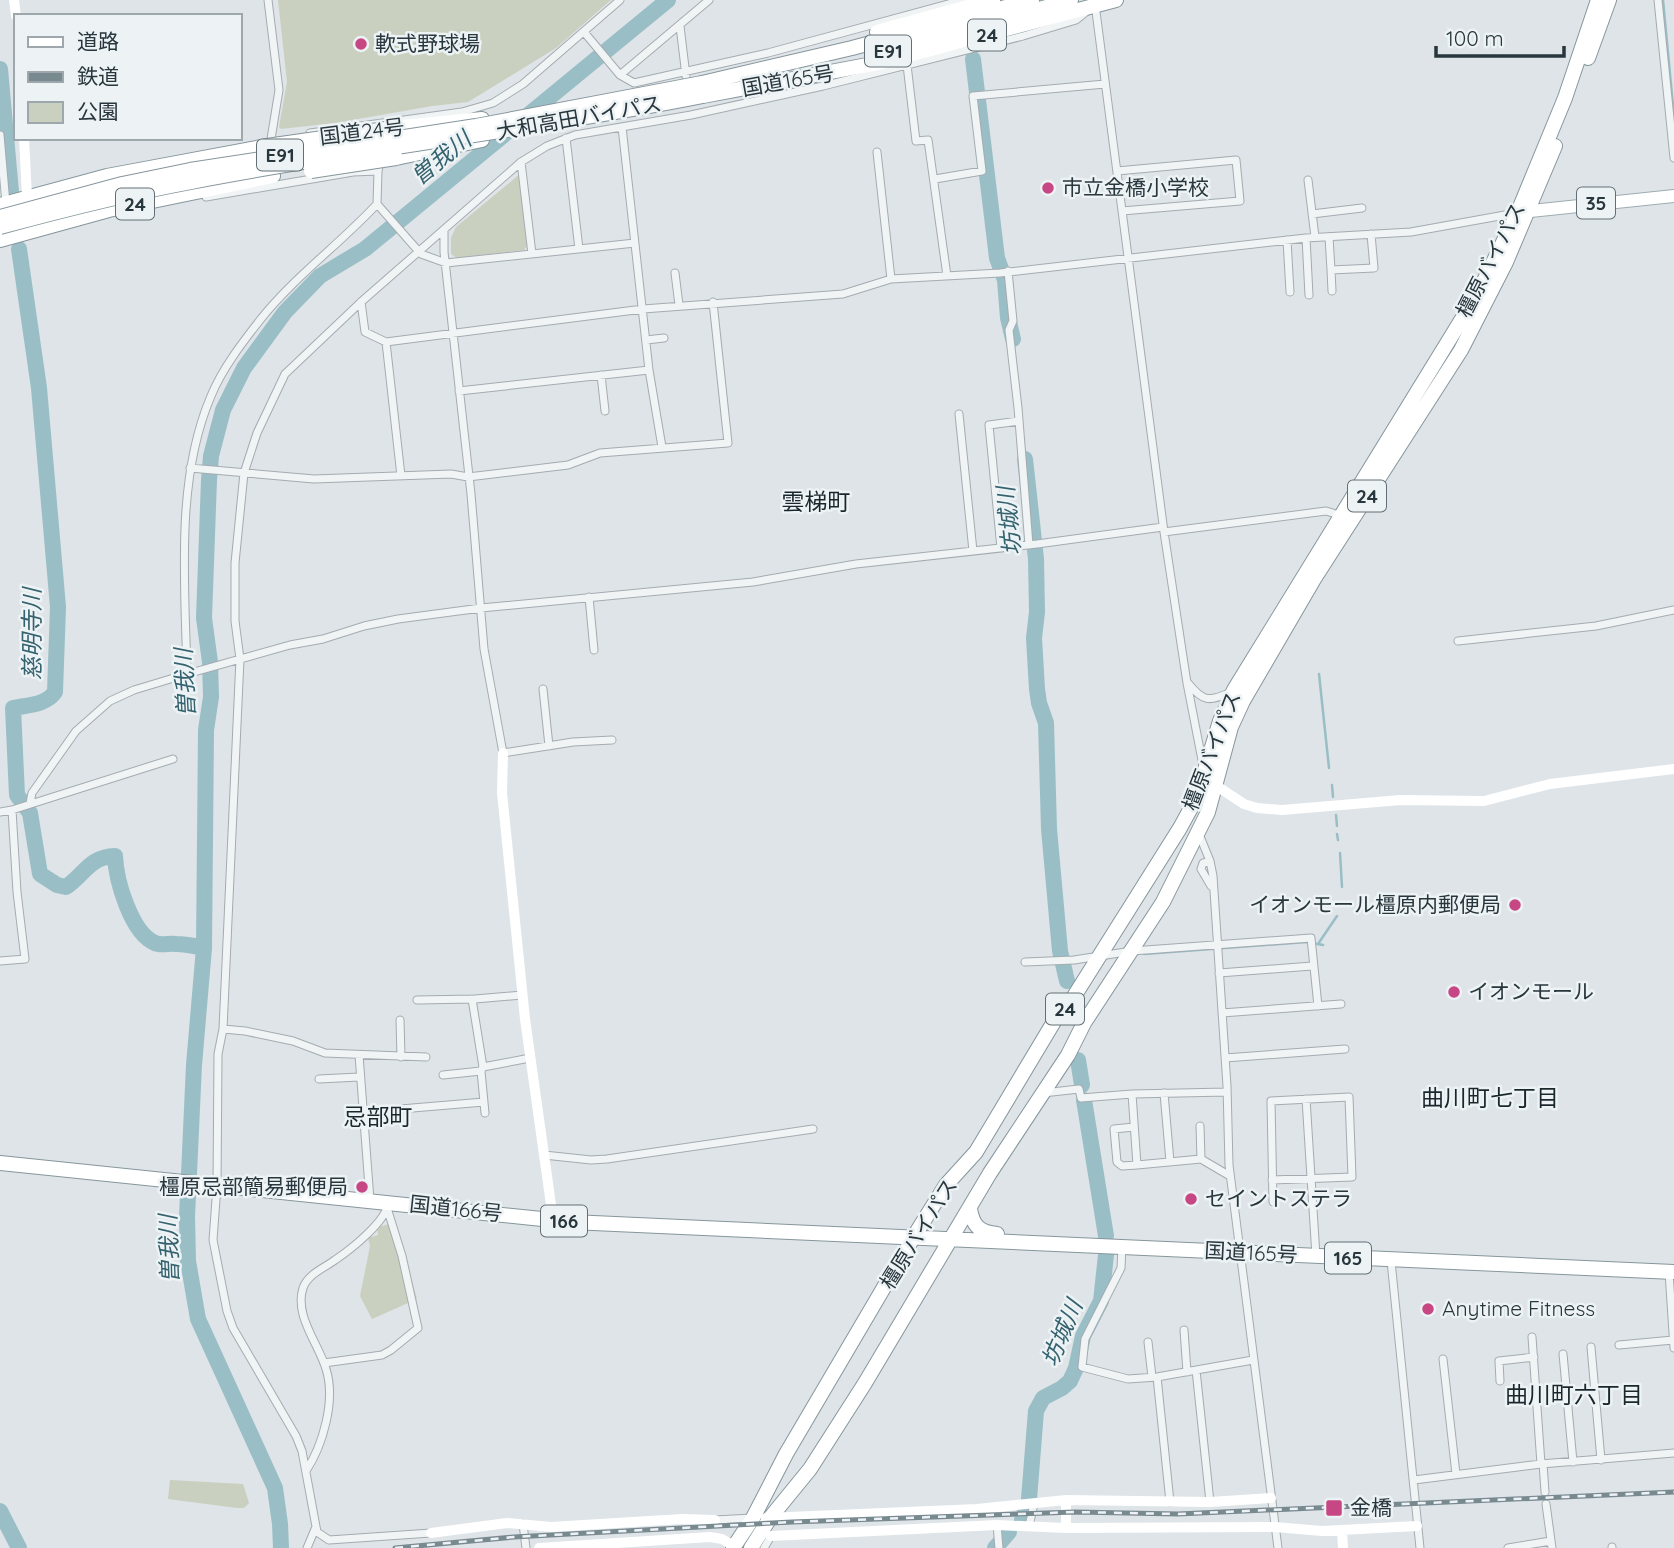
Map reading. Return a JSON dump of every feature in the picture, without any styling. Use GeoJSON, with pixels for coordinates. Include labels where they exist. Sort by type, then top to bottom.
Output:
{"type":"FeatureCollection","features":[{"type":"Feature","properties":{"kind":"highway","name":"国道165号"},"geometry":{"type":"LineString","coordinates":[[703,89],[870,34],[993,0]]}},
{"type":"Feature","properties":{"kind":"highway","name":"大和高田バイパス"},"geometry":{"type":"LineString","coordinates":[[2,208],[190,170],[703,89],[1032,0]]}},
{"type":"Feature","properties":{"kind":"highway","name":"大和高田バイパス"},"geometry":{"type":"LineString","coordinates":[[0,227],[190,182],[544,126],[703,89],[902,48],[1071,0]]}},
{"type":"Feature","properties":{"kind":"highway","name":"国道165号"},"geometry":{"type":"LineString","coordinates":[[703,89],[878,63],[1095,3],[1116,0]]}},
{"type":"Feature","properties":{"kind":"highway","name":"橿原バイパス"},"geometry":{"type":"LineString","coordinates":[[751,1548],[766,1534],[770,1518],[817,1458],[865,1383],[990,1172],[1068,1055],[1084,1023],[1163,902],[1208,812],[1231,727],[1243,701],[1314,579],[1461,350],[1506,262],[1598,0]]}},
{"type":"Feature","properties":{"kind":"highway","name":"橿原バイパス"},"geometry":{"type":"LineString","coordinates":[[729,1546],[753,1518],[786,1454],[946,1185],[976,1152],[1055,1020],[1068,1006],[1180,828],[1197,797],[1220,721],[1234,690],[1339,515],[1478,293],[1523,211],[1609,0]]}},
{"type":"Feature","properties":{"kind":"highway","name":"国道24号"},"geometry":{"type":"LineString","coordinates":[[2,208],[27,197],[107,176],[269,142],[563,111]]}},
{"type":"Feature","properties":{"kind":"highway","name":"国道24号"},"geometry":{"type":"LineString","coordinates":[[0,240],[109,210],[272,176],[397,158],[544,126]]}},
{"type":"Feature","properties":{"kind":"highway"},"geometry":{"type":"LineString","coordinates":[[1004,1105],[1027,1118]]}},
{"type":"Feature","properties":{"kind":"highway","name":"国道166号"},"geometry":{"type":"LineString","coordinates":[[0,1163],[370,1200],[388,1207],[553,1219],[913,1238]]}},
{"type":"Feature","properties":{"kind":"highway"},"geometry":{"type":"LineString","coordinates":[[970,1209],[973,1222],[979,1229],[986,1233],[1006,1234],[1021,1241]]}},
{"type":"Feature","properties":{"kind":"highway","name":"国道165号"},"geometry":{"type":"LineString","coordinates":[[913,1238],[1671,1272]]}},
{"type":"Feature","properties":{"kind":"main road","name":"35"},"geometry":{"type":"LineString","coordinates":[[1523,211],[1674,196]]}},
{"type":"Feature","properties":{"kind":"street"},"geometry":{"type":"LineString","coordinates":[[268,0],[279,90],[269,142],[390,121],[462,112],[493,103],[517,88],[585,33],[620,0]]}},
{"type":"Feature","properties":{"kind":"street"},"geometry":{"type":"LineString","coordinates":[[619,74],[709,0]]}},
{"type":"Feature","properties":{"kind":"street"},"geometry":{"type":"LineString","coordinates":[[585,33],[619,74],[634,83],[768,53],[962,0]]}},
{"type":"Feature","properties":{"kind":"street"},"geometry":{"type":"LineString","coordinates":[[1658,0],[1674,159]]}},
{"type":"Feature","properties":{"kind":"street"},"geometry":{"type":"LineString","coordinates":[[307,1548],[315,1529],[306,1471],[296,1436],[239,1339],[227,1311],[213,1240],[217,1186],[218,1054],[223,1029],[240,659],[234,621],[239,472],[285,374],[416,249],[444,229],[521,162],[547,146],[566,138],[691,115],[823,86],[1023,36],[1076,20],[1095,3]]}},
{"type":"Feature","properties":{"kind":"street"},"geometry":{"type":"LineString","coordinates":[[1095,3],[1163,529],[1187,683],[1205,773],[1216,786],[1244,804],[1282,810],[1401,800],[1484,801],[1550,784],[1674,769]]}},
{"type":"Feature","properties":{"kind":"street"},"geometry":{"type":"LineString","coordinates":[[680,26],[691,115]]}},
{"type":"Feature","properties":{"kind":"street"},"geometry":{"type":"LineString","coordinates":[[907,65],[916,141],[928,140],[947,276]]}},
{"type":"Feature","properties":{"kind":"street"},"geometry":{"type":"LineString","coordinates":[[935,178],[982,171],[973,96],[1105,84]]}},
{"type":"Feature","properties":{"kind":"street"},"geometry":{"type":"LineString","coordinates":[[390,121],[378,171],[379,206],[416,249],[446,263],[635,243]]}},
{"type":"Feature","properties":{"kind":"street"},"geometry":{"type":"LineString","coordinates":[[622,127],[649,370],[662,447]]}},
{"type":"Feature","properties":{"kind":"street"},"geometry":{"type":"LineString","coordinates":[[0,135],[2,208]]}},
{"type":"Feature","properties":{"kind":"street"},"geometry":{"type":"LineString","coordinates":[[566,138],[579,249]]}},
{"type":"Feature","properties":{"kind":"street"},"geometry":{"type":"LineString","coordinates":[[24,140],[27,197]]}},
{"type":"Feature","properties":{"kind":"street"},"geometry":{"type":"LineString","coordinates":[[877,152],[891,279]]}},
{"type":"Feature","properties":{"kind":"street"},"geometry":{"type":"LineString","coordinates":[[1117,171],[1236,160],[1240,201],[1122,211]]}},
{"type":"Feature","properties":{"kind":"street"},"geometry":{"type":"LineString","coordinates":[[521,162],[532,254]]}},
{"type":"Feature","properties":{"kind":"street"},"geometry":{"type":"LineString","coordinates":[[109,210],[182,201],[353,172],[378,171]]}},
{"type":"Feature","properties":{"kind":"street"},"geometry":{"type":"LineString","coordinates":[[1308,180],[1312,214],[1309,295]]}},
{"type":"Feature","properties":{"kind":"street"},"geometry":{"type":"LineString","coordinates":[[187,674],[184,582],[190,468],[197,435],[212,394],[235,354],[261,319],[288,289],[379,206]]}},
{"type":"Feature","properties":{"kind":"street"},"geometry":{"type":"LineString","coordinates":[[1312,214],[1362,208]]}},
{"type":"Feature","properties":{"kind":"street"},"geometry":{"type":"LineString","coordinates":[[361,302],[365,332],[386,342],[679,305],[843,294],[891,279],[1004,272],[1287,240],[1422,230],[1523,211]]}},
{"type":"Feature","properties":{"kind":"street"},"geometry":{"type":"LineString","coordinates":[[444,229],[484,649],[503,753],[502,793],[522,995],[553,1219]]}},
{"type":"Feature","properties":{"kind":"street"},"geometry":{"type":"LineString","coordinates":[[1331,271],[1374,268],[1371,234]]}},
{"type":"Feature","properties":{"kind":"street"},"geometry":{"type":"LineString","coordinates":[[1329,237],[1332,291]]}},
{"type":"Feature","properties":{"kind":"street"},"geometry":{"type":"LineString","coordinates":[[1287,240],[1290,292]]}},
{"type":"Feature","properties":{"kind":"street"},"geometry":{"type":"LineString","coordinates":[[1004,272],[1033,544]]}},
{"type":"Feature","properties":{"kind":"street"},"geometry":{"type":"LineString","coordinates":[[675,273],[679,305]]}},
{"type":"Feature","properties":{"kind":"street"},"geometry":{"type":"LineString","coordinates":[[190,468],[314,479],[451,474],[468,477],[568,465],[600,453],[728,443],[713,302]]}},
{"type":"Feature","properties":{"kind":"street"},"geometry":{"type":"LineString","coordinates":[[646,340],[664,338]]}},
{"type":"Feature","properties":{"kind":"street"},"geometry":{"type":"LineString","coordinates":[[386,342],[401,476]]}},
{"type":"Feature","properties":{"kind":"street"},"geometry":{"type":"LineString","coordinates":[[459,391],[649,370]]}},
{"type":"Feature","properties":{"kind":"street"},"geometry":{"type":"LineString","coordinates":[[601,375],[605,411]]}},
{"type":"Feature","properties":{"kind":"street"},"geometry":{"type":"LineString","coordinates":[[959,414],[973,551]]}},
{"type":"Feature","properties":{"kind":"street"},"geometry":{"type":"LineString","coordinates":[[1002,548],[989,425],[1019,421]]}},
{"type":"Feature","properties":{"kind":"street"},"geometry":{"type":"LineString","coordinates":[[30,803],[32,793],[76,731],[110,701],[134,690],[187,674],[364,626],[481,608],[753,582],[856,564],[1163,529],[1216,527],[1272,516],[1326,511],[1339,515]]}},
{"type":"Feature","properties":{"kind":"street"},"geometry":{"type":"LineString","coordinates":[[589,597],[594,650]]}},
{"type":"Feature","properties":{"kind":"street"},"geometry":{"type":"LineString","coordinates":[[1458,641],[1596,626],[1674,610]]}},
{"type":"Feature","properties":{"kind":"street"},"geometry":{"type":"LineString","coordinates":[[1187,683],[1196,694],[1205,699],[1214,699],[1234,690]]}},
{"type":"Feature","properties":{"kind":"street"},"geometry":{"type":"LineString","coordinates":[[543,690],[549,746]]}},
{"type":"Feature","properties":{"kind":"street"},"geometry":{"type":"LineString","coordinates":[[503,753],[573,742],[612,740]]}},
{"type":"Feature","properties":{"kind":"street"},"geometry":{"type":"LineString","coordinates":[[0,812],[173,759]]}},
{"type":"Feature","properties":{"kind":"street"},"geometry":{"type":"LineString","coordinates":[[0,961],[25,959],[12,810]]}},
{"type":"Feature","properties":{"kind":"street"},"geometry":{"type":"LineString","coordinates":[[1198,831],[1210,861],[1225,1058],[1230,1175],[1278,1548]]}},
{"type":"Feature","properties":{"kind":"street"},"geometry":{"type":"LineString","coordinates":[[1026,962],[1097,958],[1132,951],[1311,942],[1318,1006]]}},
{"type":"Feature","properties":{"kind":"street"},"geometry":{"type":"LineString","coordinates":[[1219,973],[1312,966]]}},
{"type":"Feature","properties":{"kind":"street"},"geometry":{"type":"LineString","coordinates":[[417,1000],[522,995]]}},
{"type":"Feature","properties":{"kind":"street"},"geometry":{"type":"LineString","coordinates":[[472,999],[485,1113]]}},
{"type":"Feature","properties":{"kind":"street"},"geometry":{"type":"LineString","coordinates":[[1222,1013],[1341,1004]]}},
{"type":"Feature","properties":{"kind":"street"},"geometry":{"type":"LineString","coordinates":[[400,1020],[401,1057]]}},
{"type":"Feature","properties":{"kind":"street"},"geometry":{"type":"LineString","coordinates":[[223,1029],[293,1041],[319,1052],[426,1057]]}},
{"type":"Feature","properties":{"kind":"street"},"geometry":{"type":"LineString","coordinates":[[1225,1058],[1345,1049]]}},
{"type":"Feature","properties":{"kind":"street"},"geometry":{"type":"LineString","coordinates":[[359,1055],[370,1200]]}},
{"type":"Feature","properties":{"kind":"street"},"geometry":{"type":"LineString","coordinates":[[443,1075],[530,1058]]}},
{"type":"Feature","properties":{"kind":"street"},"geometry":{"type":"LineString","coordinates":[[319,1079],[359,1077]]}},
{"type":"Feature","properties":{"kind":"street"},"geometry":{"type":"LineString","coordinates":[[1043,1094],[1079,1089],[1081,1098],[1132,1094],[1227,1093]]}},
{"type":"Feature","properties":{"kind":"street"},"geometry":{"type":"LineString","coordinates":[[1164,1093],[1170,1162]]}},
{"type":"Feature","properties":{"kind":"street"},"geometry":{"type":"LineString","coordinates":[[1132,1094],[1137,1165]]}},
{"type":"Feature","properties":{"kind":"street"},"geometry":{"type":"LineString","coordinates":[[1272,1180],[1352,1177],[1349,1097],[1271,1101],[1272,1180],[1273,1202]]}},
{"type":"Feature","properties":{"kind":"street"},"geometry":{"type":"LineString","coordinates":[[1306,1099],[1316,1256]]}},
{"type":"Feature","properties":{"kind":"street"},"geometry":{"type":"LineString","coordinates":[[365,1112],[484,1102]]}},
{"type":"Feature","properties":{"kind":"street"},"geometry":{"type":"LineString","coordinates":[[1200,1126],[1201,1159]]}},
{"type":"Feature","properties":{"kind":"street"},"geometry":{"type":"LineString","coordinates":[[1134,1128],[1115,1129],[1117,1162],[1122,1166],[1201,1159],[1230,1175]]}},
{"type":"Feature","properties":{"kind":"street"},"geometry":{"type":"LineString","coordinates":[[544,1155],[607,1159],[813,1129]]}},
{"type":"Feature","properties":{"kind":"street"},"geometry":{"type":"LineString","coordinates":[[306,1471],[324,1431],[330,1391],[324,1363],[306,1323],[302,1298],[305,1284],[317,1271],[342,1255],[388,1207]]}},
{"type":"Feature","properties":{"kind":"street"},"geometry":{"type":"LineString","coordinates":[[324,1363],[382,1355],[418,1328],[388,1207]]}},
{"type":"Feature","properties":{"kind":"street"},"geometry":{"type":"LineString","coordinates":[[1122,1247],[1121,1268],[1085,1339],[1082,1367],[1128,1379],[1253,1360]]}},
{"type":"Feature","properties":{"kind":"street"},"geometry":{"type":"LineString","coordinates":[[1391,1261],[1420,1548]]}},
{"type":"Feature","properties":{"kind":"street"},"geometry":{"type":"LineString","coordinates":[[1671,1272],[1674,1348]]}},
{"type":"Feature","properties":{"kind":"street"},"geometry":{"type":"LineString","coordinates":[[1184,1330],[1187,1372]]}},
{"type":"Feature","properties":{"kind":"street"},"geometry":{"type":"LineString","coordinates":[[1532,1337],[1545,1492]]}},
{"type":"Feature","properties":{"kind":"street"},"geometry":{"type":"LineString","coordinates":[[1619,1345],[1673,1340]]}},
{"type":"Feature","properties":{"kind":"street"},"geometry":{"type":"LineString","coordinates":[[1148,1342],[1170,1502]]}},
{"type":"Feature","properties":{"kind":"street"},"geometry":{"type":"LineString","coordinates":[[1591,1347],[1601,1460]]}},
{"type":"Feature","properties":{"kind":"street"},"geometry":{"type":"LineString","coordinates":[[1563,1354],[1573,1462]]}},
{"type":"Feature","properties":{"kind":"street"},"geometry":{"type":"LineString","coordinates":[[1500,1381],[1499,1361],[1534,1357]]}},
{"type":"Feature","properties":{"kind":"street"},"geometry":{"type":"LineString","coordinates":[[1443,1359],[1456,1474]]}},
{"type":"Feature","properties":{"kind":"street"},"geometry":{"type":"LineString","coordinates":[[1196,1370],[1210,1502]]}},
{"type":"Feature","properties":{"kind":"street"},"geometry":{"type":"LineString","coordinates":[[1414,1480],[1542,1464],[1674,1453]]}},
{"type":"Feature","properties":{"kind":"street"},"geometry":{"type":"LineString","coordinates":[[315,1529],[322,1537],[329,1539],[431,1533],[507,1523],[551,1527],[682,1519],[715,1520],[977,1509],[1066,1500],[1210,1502],[1271,1498]]}},
{"type":"Feature","properties":{"kind":"street"},"geometry":{"type":"LineString","coordinates":[[1066,1500],[1066,1528]]}},
{"type":"Feature","properties":{"kind":"street"},"geometry":{"type":"LineString","coordinates":[[1029,1526],[1034,1504]]}},
{"type":"Feature","properties":{"kind":"street"},"geometry":{"type":"LineString","coordinates":[[1508,1548],[1552,1545],[1546,1504]]}},
{"type":"Feature","properties":{"kind":"street"},"geometry":{"type":"LineString","coordinates":[[523,1524],[526,1548]]}},
{"type":"Feature","properties":{"kind":"street"},"geometry":{"type":"LineString","coordinates":[[764,1548],[766,1534],[997,1526],[1275,1527],[1307,1531],[1417,1526]]}},
{"type":"Feature","properties":{"kind":"street"},"geometry":{"type":"LineString","coordinates":[[997,1526],[999,1548]]}},
{"type":"Feature","properties":{"kind":"street"},"geometry":{"type":"LineString","coordinates":[[1342,1530],[1343,1548]]}},
{"type":"Feature","properties":{"kind":"street"},"geometry":{"type":"LineString","coordinates":[[539,1548],[710,1538],[729,1546]]}},
{"type":"Feature","properties":{"kind":"green space"},"geometry":{"type":"Polygon","coordinates":[[[278,0],[611,0],[556,48],[468,102],[281,129],[279,127],[287,82],[278,0]]]}},
{"type":"Feature","properties":{"kind":"green space"},"geometry":{"type":"Polygon","coordinates":[[[520,174],[528,245],[524,250],[457,258],[451,254],[451,238],[456,227],[520,174]]]}},
{"type":"Feature","properties":{"kind":"green space"},"geometry":{"type":"Polygon","coordinates":[[[395,1223],[417,1299],[372,1319],[360,1296],[370,1246],[368,1238],[378,1235],[377,1227],[395,1223]]]}},
{"type":"Feature","properties":{"kind":"green space"},"geometry":{"type":"Polygon","coordinates":[[[170,1480],[243,1484],[249,1503],[244,1508],[237,1508],[168,1499],[170,1480]]]}},
{"type":"Feature","properties":{"kind":"waterway","name":"曽我川"},"geometry":{"type":"LineString","coordinates":[[281,1548],[275,1488],[198,1319],[188,1261],[187,1217],[194,1065],[204,948],[206,730],[211,697],[204,618],[211,456],[223,410],[244,368],[285,312],[320,276],[365,249],[668,0]]}},
{"type":"Feature","properties":{"kind":"waterway"},"geometry":{"type":"LineString","coordinates":[[1663,0],[1674,116]]}},
{"type":"Feature","properties":{"kind":"waterway","name":"坊城川"},"geometry":{"type":"LineString","coordinates":[[973,59],[997,258],[1005,280],[1008,318],[1013,339]]}},
{"type":"Feature","properties":{"kind":"waterway","name":"慈明寺川"},"geometry":{"type":"LineString","coordinates":[[0,69],[11,192]]}},
{"type":"Feature","properties":{"kind":"waterway","name":"慈明寺川"},"geometry":{"type":"LineString","coordinates":[[19,249],[39,388],[58,607],[55,692],[42,702],[13,708],[17,795],[30,813],[40,874],[57,885],[66,887],[99,859],[115,856],[126,905],[146,937],[157,944],[183,944],[204,948]]}},
{"type":"Feature","properties":{"kind":"waterway","name":"坊城川"},"geometry":{"type":"LineString","coordinates":[[1025,459],[1036,559],[1037,612],[1034,638],[1037,689],[1046,723],[1049,829],[1060,951],[1067,981]]}},
{"type":"Feature","properties":{"kind":"waterway"},"geometry":{"type":"LineString","coordinates":[[1319,674],[1329,768]]}},
{"type":"Feature","properties":{"kind":"waterway"},"geometry":{"type":"LineString","coordinates":[[1332,785],[1333,797]]}},
{"type":"Feature","properties":{"kind":"waterway"},"geometry":{"type":"LineString","coordinates":[[1336,815],[1337,826]]}},
{"type":"Feature","properties":{"kind":"waterway"},"geometry":{"type":"LineString","coordinates":[[1337,834],[1338,840]]}},
{"type":"Feature","properties":{"kind":"waterway"},"geometry":{"type":"LineString","coordinates":[[1340,853],[1342,887]]}},
{"type":"Feature","properties":{"kind":"waterway"},"geometry":{"type":"LineString","coordinates":[[1318,944],[1337,916]]}},
{"type":"Feature","properties":{"kind":"waterway"},"geometry":{"type":"LineString","coordinates":[[1144,954],[1306,942],[1323,945]]}},
{"type":"Feature","properties":{"kind":"waterway","name":"坊城川"},"geometry":{"type":"LineString","coordinates":[[1078,1060],[1082,1085]]}},
{"type":"Feature","properties":{"kind":"waterway","name":"坊城川"},"geometry":{"type":"LineString","coordinates":[[1084,1100],[1106,1236]]}},
{"type":"Feature","properties":{"kind":"waterway","name":"坊城川"},"geometry":{"type":"LineString","coordinates":[[1029,1499],[1036,1411],[1043,1398],[1070,1381],[1076,1368],[1083,1336],[1101,1301],[1106,1255]]}},
{"type":"Feature","properties":{"kind":"waterway","name":"坊城川"},"geometry":{"type":"LineString","coordinates":[[1022,1520],[1026,1510]]}},
{"type":"Feature","properties":{"kind":"waterway"},"geometry":{"type":"LineString","coordinates":[[0,1511],[19,1548]]}},
{"type":"Feature","properties":{"kind":"waterway","name":"坊城川"},"geometry":{"type":"LineString","coordinates":[[995,1548],[1009,1532]]}},
{"type":"Feature","properties":{"kind":"railway"},"geometry":{"type":"LineString","coordinates":[[395,1548],[514,1537],[792,1522],[1075,1512],[1178,1514],[1674,1492]]}},
{"type":"Feature","properties":{"kind":"place","name":"軟式野球場"},"geometry":{"type":"Point","coordinates":[361,44]}},
{"type":"Feature","properties":{"kind":"place","name":"市立金橋小学校"},"geometry":{"type":"Point","coordinates":[1048,188]}},
{"type":"Feature","properties":{"kind":"place","name":"イオンモール橿原内郵便局"},"geometry":{"type":"Point","coordinates":[1515,905]}},
{"type":"Feature","properties":{"kind":"place","name":"イオンモール"},"geometry":{"type":"Point","coordinates":[1454,992]}},
{"type":"Feature","properties":{"kind":"place","name":"橿原忌部簡易郵便局"},"geometry":{"type":"Point","coordinates":[362,1187]}},
{"type":"Feature","properties":{"kind":"place","name":"セイントステラ"},"geometry":{"type":"Point","coordinates":[1191,1199]}},
{"type":"Feature","properties":{"kind":"place","name":"Anytime Fitness"},"geometry":{"type":"Point","coordinates":[1428,1309]}},
{"type":"Feature","properties":{"kind":"place","name":"金橋"},"geometry":{"type":"Point","coordinates":[1334,1508]}},
{"type":"Feature","properties":{"kind":"district","name":"雲梯町"},"geometry":{"type":"Point","coordinates":[816,502]}},
{"type":"Feature","properties":{"kind":"district","name":"曲川町七丁目"},"geometry":{"type":"Point","coordinates":[1490,1098]}},
{"type":"Feature","properties":{"kind":"district","name":"忌部町"},"geometry":{"type":"Point","coordinates":[378,1117]}},
{"type":"Feature","properties":{"kind":"district","name":"曲川町六丁目"},"geometry":{"type":"Point","coordinates":[1574,1395]}}]}
